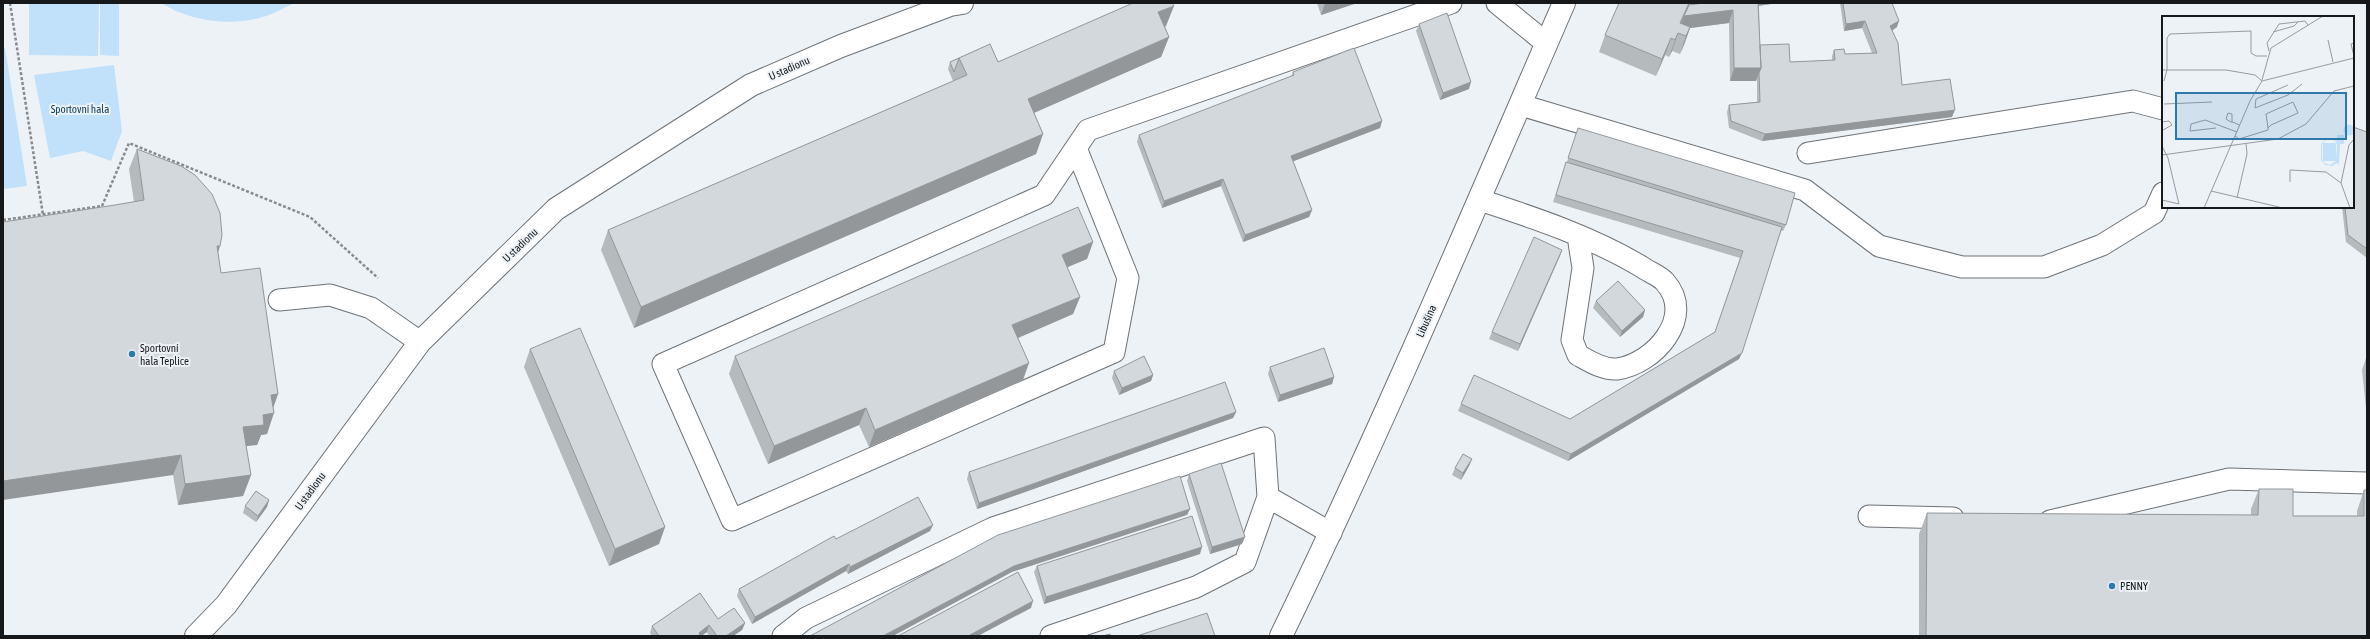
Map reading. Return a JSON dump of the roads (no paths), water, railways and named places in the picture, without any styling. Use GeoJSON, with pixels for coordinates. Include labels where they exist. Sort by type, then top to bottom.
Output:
{"type":"FeatureCollection","features":[{"type":"Feature","properties":{"kind":"street","name":"U stadionu"},"geometry":{"type":"LineString","coordinates":[[196,636],[226,605],[420,342],[556,209],[751,85],[841,46],[950,5],[962,3]]}},
{"type":"Feature","properties":{"kind":"street","name":"Libušina"},"geometry":{"type":"LineString","coordinates":[[1281,636],[1331,533],[1480,200],[1522,105],[1546,43],[1564,3]]}},
{"type":"Feature","properties":{"kind":"lane"},"geometry":{"type":"LineString","coordinates":[[1076,148],[1128,278],[1114,352],[732,520],[663,364],[1044,194],[1088,130],[1451,3]]}},
{"type":"Feature","properties":{"kind":"lane"},"geometry":{"type":"LineString","coordinates":[[1497,3],[1546,43]]}},
{"type":"Feature","properties":{"kind":"lane"},"geometry":{"type":"LineString","coordinates":[[1808,154],[2133,101],[2162,109]]}},
{"type":"Feature","properties":{"kind":"lane"},"geometry":{"type":"LineString","coordinates":[[1522,105],[1805,190],[1880,246],[1962,266],[2044,267],[2102,245],[2154,213],[2162,195]]}},
{"type":"Feature","properties":{"kind":"lane"},"geometry":{"type":"LineString","coordinates":[[1480,200],[1536,218],[1578,236],[1631,261],[1664,281],[1675,296],[1676,316],[1668,337],[1652,353],[1634,365],[1615,369],[1596,365],[1578,355],[1572,340],[1583,268],[1578,236]]}},
{"type":"Feature","properties":{"kind":"lane"},"geometry":{"type":"LineString","coordinates":[[279,300],[330,295],[371,308],[420,342]]}},
{"type":"Feature","properties":{"kind":"lane"},"geometry":{"type":"LineString","coordinates":[[783,636],[806,618],[993,528],[1264,438],[1268,497],[1245,562],[1196,587],[1051,636]]}},
{"type":"Feature","properties":{"kind":"lane"},"geometry":{"type":"LineString","coordinates":[[2034,520],[2050,521],[2229,479],[2367,483]]}},
{"type":"Feature","properties":{"kind":"lane"},"geometry":{"type":"LineString","coordinates":[[1268,497],[1331,533]]}},
{"type":"Feature","properties":{"kind":"lane"},"geometry":{"type":"LineString","coordinates":[[1869,516],[1971,519]]}},
{"type":"Feature","properties":{"kind":"place","name":"Sportovní hala Teplice"},"geometry":{"type":"Point","coordinates":[132,354]}},
{"type":"Feature","properties":{"kind":"place","name":"PENNY"},"geometry":{"type":"Point","coordinates":[2112,586]}},
{"type":"Feature","properties":{"kind":"park label","name":"Sportovní hala"},"geometry":{"type":"Point","coordinates":[80,109]}}]}
